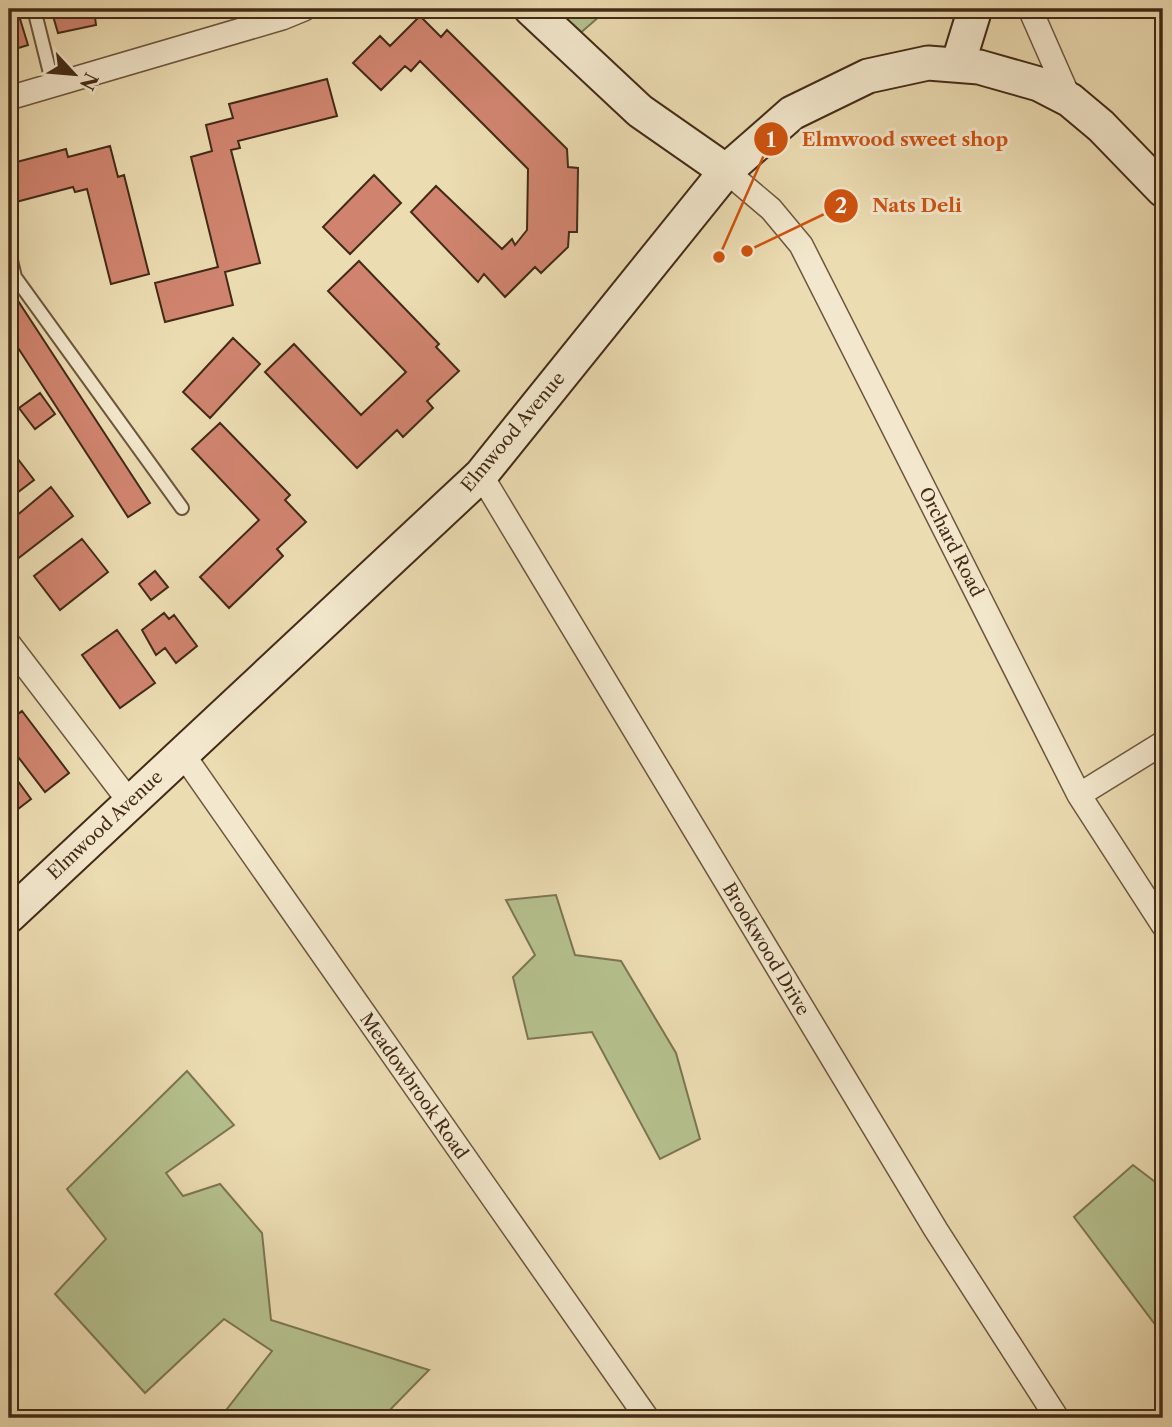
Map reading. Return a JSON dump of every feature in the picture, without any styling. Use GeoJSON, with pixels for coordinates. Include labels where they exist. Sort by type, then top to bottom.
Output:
{"type":"FeatureCollection","features":[{"type":"Feature","properties":{"kind":"street"},"geometry":{"type":"LineString","coordinates":[[9,97],[282,18],[304,9]]}},
{"type":"Feature","properties":{"kind":"street"},"geometry":{"type":"LineString","coordinates":[[531,9],[640,111],[726,171]]}},
{"type":"Feature","properties":{"kind":"street"},"geometry":{"type":"LineString","coordinates":[[958,64],[975,9]]}},
{"type":"Feature","properties":{"kind":"street"},"geometry":{"type":"LineString","coordinates":[[1030,9],[1070,100]]}},
{"type":"Feature","properties":{"kind":"street","name":"Elmwood Avenue"},"geometry":{"type":"LineString","coordinates":[[9,916],[129,801],[481,475],[726,171],[769,130],[816,99],[868,76],[928,63],[958,64],[1007,74],[1070,100],[1101,125],[1163,190]]}},
{"type":"Feature","properties":{"kind":"street","name":"Orchard Road"},"geometry":{"type":"LineString","coordinates":[[726,171],[771,209],[801,245],[1079,795],[1163,925]]}},
{"type":"Feature","properties":{"kind":"street","name":"Brookwood Drive"},"geometry":{"type":"LineString","coordinates":[[481,475],[929,1218],[1057,1418]]}},
{"type":"Feature","properties":{"kind":"street"},"geometry":{"type":"LineString","coordinates":[[9,644],[129,801]]}},
{"type":"Feature","properties":{"kind":"street"},"geometry":{"type":"LineString","coordinates":[[1079,795],[1163,743]]}},
{"type":"Feature","properties":{"kind":"street","name":"Meadowbrook Road"},"geometry":{"type":"LineString","coordinates":[[182,753],[647,1418]]}},
{"type":"Feature","properties":{"kind":"lane"},"geometry":{"type":"LineString","coordinates":[[34,9],[53,85]]}},
{"type":"Feature","properties":{"kind":"lane"},"geometry":{"type":"LineString","coordinates":[[9,252],[15,277],[182,508]]}},
{"type":"Feature","properties":{"kind":"green space"},"geometry":{"type":"Polygon","coordinates":[[[523,9],[608,9],[562,49],[523,9]]]}},
{"type":"Feature","properties":{"kind":"green space"},"geometry":{"type":"Polygon","coordinates":[[[556,895],[575,955],[621,961],[676,1053],[700,1139],[660,1159],[592,1032],[528,1039],[513,977],[535,955],[506,900],[556,895]]]}},
{"type":"Feature","properties":{"kind":"green space"},"geometry":{"type":"Polygon","coordinates":[[[187,1071],[234,1125],[166,1173],[183,1196],[220,1184],[262,1233],[271,1320],[429,1370],[382,1418],[220,1418],[272,1351],[224,1319],[145,1393],[55,1294],[106,1239],[67,1189],[187,1071]]]}},
{"type":"Feature","properties":{"kind":"green space"},"geometry":{"type":"Polygon","coordinates":[[[1133,1165],[1163,1188],[1163,1335],[1074,1217],[1133,1165]]]}},
{"type":"Feature","properties":{"kind":"building"},"geometry":{"type":"Polygon","coordinates":[[[9,9],[17,9],[28,45],[9,51],[9,9]]]}},
{"type":"Feature","properties":{"kind":"building"},"geometry":{"type":"Polygon","coordinates":[[[51,9],[126,9],[95,17],[96,25],[58,33],[51,9]]]}},
{"type":"Feature","properties":{"kind":"building"},"geometry":{"type":"Polygon","coordinates":[[[420,16],[441,37],[447,30],[567,149],[568,167],[578,168],[577,232],[569,232],[568,247],[541,273],[535,267],[505,297],[484,274],[478,282],[411,212],[436,186],[502,249],[512,239],[515,245],[527,230],[528,169],[420,61],[411,71],[405,66],[381,90],[353,63],[380,36],[390,46],[420,16]]]}},
{"type":"Feature","properties":{"kind":"building"},"geometry":{"type":"Polygon","coordinates":[[[327,79],[337,116],[238,141],[240,148],[231,150],[260,263],[225,272],[233,305],[165,322],[155,283],[218,267],[191,157],[212,151],[206,125],[233,118],[229,104],[327,79]]]}},
{"type":"Feature","properties":{"kind":"building"},"geometry":{"type":"Polygon","coordinates":[[[110,146],[118,177],[124,175],[149,274],[111,284],[87,189],[75,192],[73,187],[16,202],[9,173],[9,164],[66,149],[68,157],[110,146]]]}},
{"type":"Feature","properties":{"kind":"building"},"geometry":{"type":"Polygon","coordinates":[[[374,175],[401,203],[350,254],[323,227],[374,175]]]}},
{"type":"Feature","properties":{"kind":"building"},"geometry":{"type":"Polygon","coordinates":[[[359,261],[439,344],[436,347],[459,371],[427,401],[433,408],[403,437],[397,430],[357,468],[265,372],[294,344],[361,415],[406,372],[328,291],[359,261]]]}},
{"type":"Feature","properties":{"kind":"building"},"geometry":{"type":"Polygon","coordinates":[[[9,287],[150,503],[128,517],[9,334],[9,287]]]}},
{"type":"Feature","properties":{"kind":"building"},"geometry":{"type":"Polygon","coordinates":[[[233,338],[260,364],[210,418],[183,392],[233,338]]]}},
{"type":"Feature","properties":{"kind":"building"},"geometry":{"type":"Polygon","coordinates":[[[40,393],[55,414],[35,429],[19,408],[40,393]]]}},
{"type":"Feature","properties":{"kind":"building"},"geometry":{"type":"Polygon","coordinates":[[[220,423],[290,495],[285,500],[306,522],[277,549],[283,556],[229,608],[200,577],[259,520],[192,449],[220,423]]]}},
{"type":"Feature","properties":{"kind":"building"},"geometry":{"type":"Polygon","coordinates":[[[11,450],[34,480],[9,499],[9,452],[11,450]]]}},
{"type":"Feature","properties":{"kind":"building"},"geometry":{"type":"Polygon","coordinates":[[[51,487],[73,516],[16,560],[9,550],[9,522],[51,487]]]}},
{"type":"Feature","properties":{"kind":"building"},"geometry":{"type":"Polygon","coordinates":[[[82,539],[108,572],[60,610],[34,576],[82,539]]]}},
{"type":"Feature","properties":{"kind":"building"},"geometry":{"type":"Polygon","coordinates":[[[155,571],[168,587],[151,600],[139,584],[155,571]]]}},
{"type":"Feature","properties":{"kind":"building"},"geometry":{"type":"Polygon","coordinates":[[[164,613],[169,619],[174,615],[197,646],[176,663],[165,648],[156,655],[142,630],[164,613]]]}},
{"type":"Feature","properties":{"kind":"building"},"geometry":{"type":"Polygon","coordinates":[[[117,630],[155,683],[120,708],[82,655],[117,630]]]}},
{"type":"Feature","properties":{"kind":"building"},"geometry":{"type":"Polygon","coordinates":[[[22,711],[69,773],[45,792],[9,745],[9,721],[22,711]]]}},
{"type":"Feature","properties":{"kind":"building"},"geometry":{"type":"Polygon","coordinates":[[[9,769],[31,799],[9,816],[9,769]]]}},
{"type":"Feature","properties":{"kind":"place","name":"Nats Deli"},"geometry":{"type":"Point","coordinates":[747,251]}},
{"type":"Feature","properties":{"kind":"place","name":"Elmwood sweet shop"},"geometry":{"type":"Point","coordinates":[719,257]}}]}
